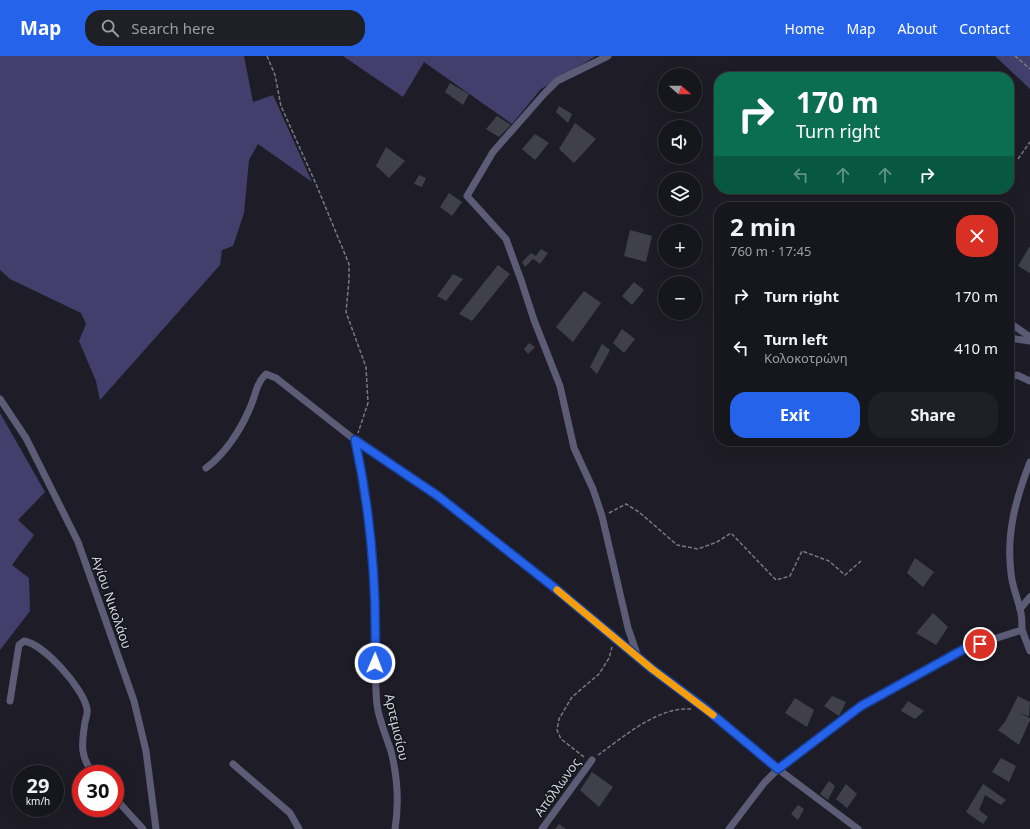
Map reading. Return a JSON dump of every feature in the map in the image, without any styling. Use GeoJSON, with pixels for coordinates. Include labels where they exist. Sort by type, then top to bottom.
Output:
{"type":"FeatureCollection","features":[{"type":"Feature","properties":{"kind":"street"},"geometry":{"type":"LineString","coordinates":[[608,56],[557,81],[493,152],[467,196],[506,239],[560,386],[574,448],[593,489],[602,516],[628,628],[638,657]]}},
{"type":"Feature","properties":{"kind":"street"},"geometry":{"type":"LineString","coordinates":[[1014,326],[1030,337]]}},
{"type":"Feature","properties":{"kind":"street"},"geometry":{"type":"LineString","coordinates":[[1014,339],[1030,341]]}},
{"type":"Feature","properties":{"kind":"street"},"geometry":{"type":"LineString","coordinates":[[206,468],[214,462],[234,436],[249,411],[261,379],[266,374],[276,378],[355,440],[438,496],[638,657],[706,709],[778,769],[858,829]]}},
{"type":"Feature","properties":{"kind":"street"},"geometry":{"type":"LineString","coordinates":[[1014,376],[1017,375],[1030,381]]}},
{"type":"Feature","properties":{"kind":"street","name":"Αγίου Νικολάου"},"geometry":{"type":"LineString","coordinates":[[0,399],[26,438],[78,542],[134,701],[146,751],[156,829]]}},
{"type":"Feature","properties":{"kind":"street","name":"Αρτεμισίου"},"geometry":{"type":"LineString","coordinates":[[355,440],[364,484],[369,527],[375,600],[375,673],[377,707],[391,753],[398,816],[395,829]]}},
{"type":"Feature","properties":{"kind":"street"},"geometry":{"type":"LineString","coordinates":[[1030,462],[1016,498],[1011,518],[1010,537],[1010,572],[1020,609],[1022,630],[1030,651]]}},
{"type":"Feature","properties":{"kind":"street"},"geometry":{"type":"LineString","coordinates":[[1020,609],[1030,597]]}},
{"type":"Feature","properties":{"kind":"street"},"geometry":{"type":"LineString","coordinates":[[729,829],[764,783],[778,769],[861,706],[966,648],[1022,630]]}},
{"type":"Feature","properties":{"kind":"street"},"geometry":{"type":"LineString","coordinates":[[10,701],[19,645],[24,641],[32,642],[56,661],[78,691],[87,710],[81,752],[87,765]]}},
{"type":"Feature","properties":{"kind":"street","name":"Απόλλωνος"},"geometry":{"type":"LineString","coordinates":[[542,829],[592,760]]}},
{"type":"Feature","properties":{"kind":"street"},"geometry":{"type":"LineString","coordinates":[[233,764],[290,813],[300,829]]}},
{"type":"Feature","properties":{"kind":"street"},"geometry":{"type":"LineString","coordinates":[[124,808],[143,829]]}},
{"type":"Feature","properties":{"kind":"path"},"geometry":{"type":"LineString","coordinates":[[266,56],[275,75],[281,106],[316,184],[349,264],[346,312],[366,367],[367,396],[364,418],[355,440]]}},
{"type":"Feature","properties":{"kind":"path"},"geometry":{"type":"LineString","coordinates":[[1015,56],[1030,69]]}},
{"type":"Feature","properties":{"kind":"path"},"geometry":{"type":"LineString","coordinates":[[1018,159],[1030,142]]}},
{"type":"Feature","properties":{"kind":"path"},"geometry":{"type":"LineString","coordinates":[[602,516],[626,504],[640,512],[677,545],[698,549],[717,542],[731,533],[776,580],[790,576],[802,551],[829,562],[845,575],[861,561]]}},
{"type":"Feature","properties":{"kind":"path"},"geometry":{"type":"LineString","coordinates":[[615,637],[608,658],[599,674],[572,697],[559,719],[557,730],[561,739],[583,757],[592,760],[628,734],[662,714],[687,709],[706,709]]}},
{"type":"Feature","properties":{"kind":"shaded area"},"geometry":{"type":"Polygon","coordinates":[[[0,56],[244,56],[253,102],[273,95],[312,182],[258,144],[249,160],[244,213],[233,246],[222,250],[220,265],[100,400],[96,381],[79,341],[86,324],[81,313],[10,279],[0,270],[0,56]]]}},
{"type":"Feature","properties":{"kind":"shaded area"},"geometry":{"type":"Polygon","coordinates":[[[343,56],[596,56],[541,89],[512,124],[424,62],[403,97],[343,56]]]}},
{"type":"Feature","properties":{"kind":"shaded area"},"geometry":{"type":"Polygon","coordinates":[[[995,56],[1030,56],[1030,89],[1014,74],[1014,72],[1012,72],[995,56]]]}},
{"type":"Feature","properties":{"kind":"shaded area"},"geometry":{"type":"Polygon","coordinates":[[[0,413],[45,492],[18,520],[34,535],[12,565],[29,578],[30,611],[0,650],[0,413]]]}},
{"type":"Feature","properties":{"kind":"building"},"geometry":{"type":"Polygon","coordinates":[[[450,83],[469,94],[463,105],[445,92],[450,83]]]}},
{"type":"Feature","properties":{"kind":"building"},"geometry":{"type":"Polygon","coordinates":[[[559,106],[572,114],[568,123],[556,112],[559,106]]]}},
{"type":"Feature","properties":{"kind":"building"},"geometry":{"type":"Polygon","coordinates":[[[497,116],[511,125],[499,137],[486,129],[497,116]]]}},
{"type":"Feature","properties":{"kind":"building"},"geometry":{"type":"Polygon","coordinates":[[[575,123],[596,139],[574,163],[559,149],[575,123]]]}},
{"type":"Feature","properties":{"kind":"building"},"geometry":{"type":"Polygon","coordinates":[[[535,134],[549,143],[535,160],[522,149],[535,134]]]}},
{"type":"Feature","properties":{"kind":"building"},"geometry":{"type":"Polygon","coordinates":[[[386,147],[405,161],[389,178],[376,166],[386,147]]]}},
{"type":"Feature","properties":{"kind":"building"},"geometry":{"type":"Polygon","coordinates":[[[419,175],[426,178],[422,187],[414,184],[419,175]]]}},
{"type":"Feature","properties":{"kind":"building"},"geometry":{"type":"Polygon","coordinates":[[[449,193],[462,202],[452,216],[440,207],[449,193]]]}},
{"type":"Feature","properties":{"kind":"building"},"geometry":{"type":"Polygon","coordinates":[[[630,230],[652,236],[646,262],[624,256],[630,230]]]}},
{"type":"Feature","properties":{"kind":"building"},"geometry":{"type":"Polygon","coordinates":[[[1030,246],[1030,273],[1018,266],[1030,246]]]}},
{"type":"Feature","properties":{"kind":"building"},"geometry":{"type":"Polygon","coordinates":[[[541,249],[548,253],[540,264],[533,259],[525,267],[522,262],[531,253],[536,256],[541,249]]]}},
{"type":"Feature","properties":{"kind":"building"},"geometry":{"type":"Polygon","coordinates":[[[498,265],[510,274],[472,321],[459,314],[498,265]]]}},
{"type":"Feature","properties":{"kind":"building"},"geometry":{"type":"Polygon","coordinates":[[[453,274],[463,279],[446,301],[437,296],[453,274]]]}},
{"type":"Feature","properties":{"kind":"building"},"geometry":{"type":"Polygon","coordinates":[[[634,282],[644,290],[632,305],[622,296],[634,282]]]}},
{"type":"Feature","properties":{"kind":"building"},"geometry":{"type":"Polygon","coordinates":[[[584,291],[601,303],[573,342],[556,327],[584,291]]]}},
{"type":"Feature","properties":{"kind":"building"},"geometry":{"type":"Polygon","coordinates":[[[622,329],[635,339],[624,353],[613,343],[622,329]]]}},
{"type":"Feature","properties":{"kind":"building"},"geometry":{"type":"Polygon","coordinates":[[[529,343],[535,347],[528,354],[524,349],[529,343]]]}},
{"type":"Feature","properties":{"kind":"building"},"geometry":{"type":"Polygon","coordinates":[[[602,344],[610,350],[597,374],[590,367],[602,344]]]}},
{"type":"Feature","properties":{"kind":"building"},"geometry":{"type":"Polygon","coordinates":[[[915,558],[934,572],[923,587],[907,573],[915,558]]]}},
{"type":"Feature","properties":{"kind":"building"},"geometry":{"type":"Polygon","coordinates":[[[933,613],[948,627],[936,645],[916,633],[933,613]]]}},
{"type":"Feature","properties":{"kind":"building"},"geometry":{"type":"Polygon","coordinates":[[[832,696],[846,702],[839,716],[824,706],[832,696]]]}},
{"type":"Feature","properties":{"kind":"building"},"geometry":{"type":"Polygon","coordinates":[[[1018,696],[1030,702],[1029,716],[1020,713],[1030,718],[1030,720],[1019,745],[998,730],[1005,722],[1018,696]]]}},
{"type":"Feature","properties":{"kind":"building"},"geometry":{"type":"Polygon","coordinates":[[[795,698],[814,710],[807,727],[785,713],[795,698]]]}},
{"type":"Feature","properties":{"kind":"building"},"geometry":{"type":"Polygon","coordinates":[[[908,701],[924,711],[915,719],[901,711],[908,701]]]}},
{"type":"Feature","properties":{"kind":"building"},"geometry":{"type":"Polygon","coordinates":[[[1001,758],[1016,766],[1009,782],[992,772],[1001,758]]]}},
{"type":"Feature","properties":{"kind":"building"},"geometry":{"type":"Polygon","coordinates":[[[592,772],[613,787],[599,807],[580,790],[592,772]]]}},
{"type":"Feature","properties":{"kind":"building"},"geometry":{"type":"Polygon","coordinates":[[[829,781],[835,786],[828,800],[820,794],[829,781]]]}},
{"type":"Feature","properties":{"kind":"building"},"geometry":{"type":"Polygon","coordinates":[[[846,784],[857,794],[847,808],[836,799],[846,784]]]}},
{"type":"Feature","properties":{"kind":"building"},"geometry":{"type":"Polygon","coordinates":[[[983,784],[1006,800],[1001,805],[985,795],[979,810],[988,817],[983,824],[966,812],[983,784]]]}},
{"type":"Feature","properties":{"kind":"building"},"geometry":{"type":"Polygon","coordinates":[[[798,805],[804,809],[798,820],[791,814],[798,805]]]}},
{"type":"Feature","properties":{"kind":"building"},"geometry":{"type":"Polygon","coordinates":[[[559,824],[566,829],[555,829],[559,824]]]}},
{"type":"Feature","properties":{"kind":"slow traffic"},"geometry":{"type":"LineString","coordinates":[[557,590],[652,669],[713,715]]}},
{"type":"Feature","properties":{"kind":"route"},"geometry":{"type":"LineString","coordinates":[[375,663],[375,600],[369,527],[364,484],[355,440],[438,496],[556,589],[652,669],[706,709],[778,769],[861,706],[966,648],[980,644]]}}]}
